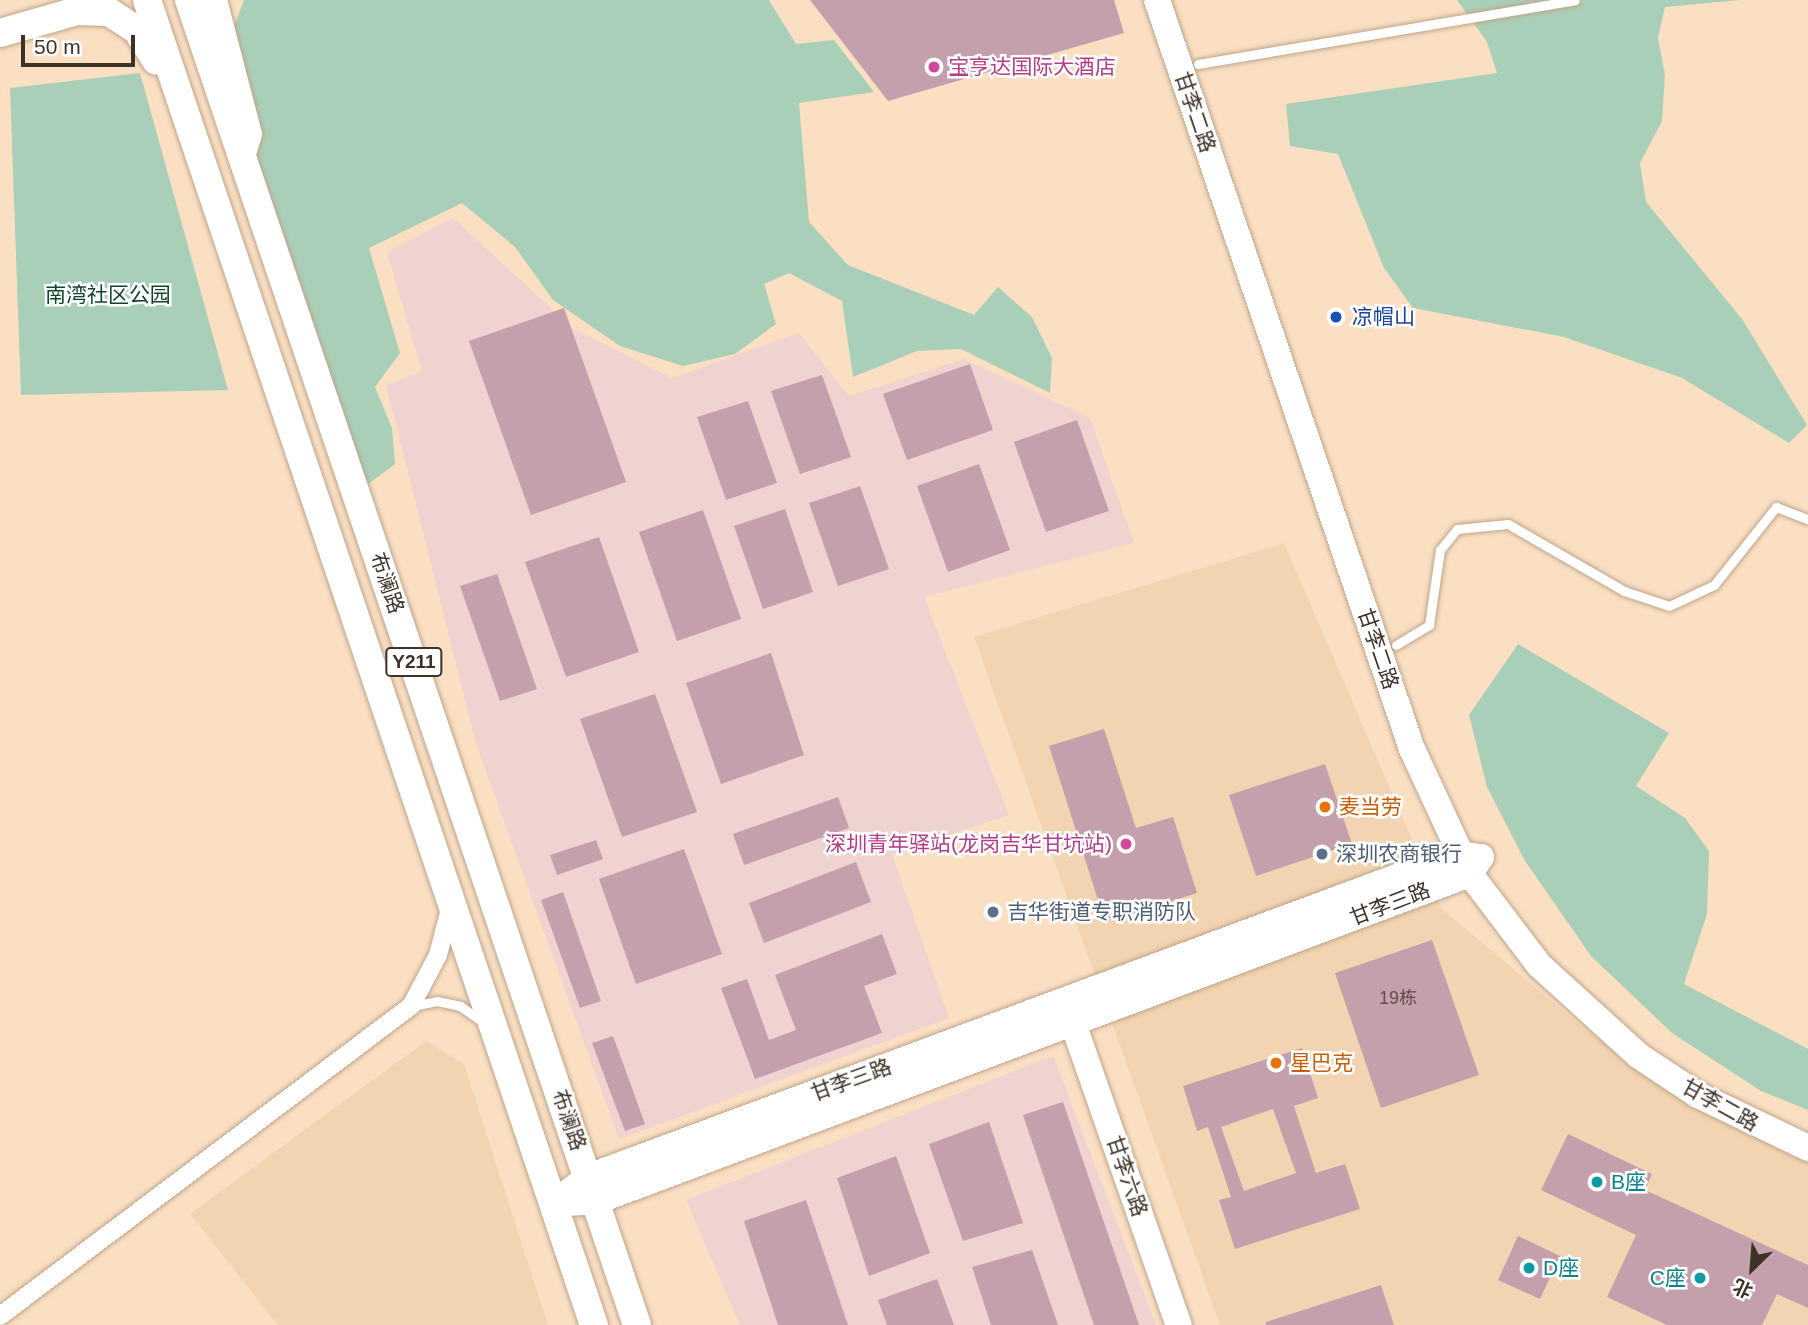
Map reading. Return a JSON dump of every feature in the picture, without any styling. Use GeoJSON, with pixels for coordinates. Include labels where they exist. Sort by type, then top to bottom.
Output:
{"type":"FeatureCollection","features":[{"type":"Feature","properties":{"kind":"main road"},"geometry":{"type":"LineString","coordinates":[[0,19],[63,0]]}},
{"type":"Feature","properties":{"kind":"main road","name":"布澜路"},"geometry":{"type":"LineString","coordinates":[[147,0],[450,909],[594,1325]]}},
{"type":"Feature","properties":{"kind":"main road","name":"布澜路"},"geometry":{"type":"LineString","coordinates":[[189,0],[638,1325]]}},
{"type":"Feature","properties":{"kind":"main road"},"geometry":{"type":"LineString","coordinates":[[214,0],[249,134],[242,157]]}},
{"type":"Feature","properties":{"kind":"main road","name":"甘李二路"},"geometry":{"type":"LineString","coordinates":[[1157,0],[1412,749],[1470,861],[1539,965],[1639,1056],[1698,1095],[1808,1148]]}},
{"type":"Feature","properties":{"kind":"main road","name":"甘李二路"},"geometry":{"type":"LineString","coordinates":[[1176,0],[1447,787],[1470,861],[1551,953],[1599,1002],[1707,1080],[1808,1129]]}},
{"type":"Feature","properties":{"kind":"main road"},"geometry":{"type":"LineString","coordinates":[[0,33],[77,11],[121,17],[150,47],[186,116]]}},
{"type":"Feature","properties":{"kind":"main road","name":"甘李三路"},"geometry":{"type":"LineString","coordinates":[[553,1204],[1470,861]]}},
{"type":"Feature","properties":{"kind":"main road","name":"甘李六路"},"geometry":{"type":"LineString","coordinates":[[1074,1026],[1179,1325]]}},
{"type":"Feature","properties":{"kind":"street"},"geometry":{"type":"LineString","coordinates":[[0,1316],[411,1006],[438,955],[450,909]]}},
{"type":"Feature","properties":{"kind":"lane"},"geometry":{"type":"LineString","coordinates":[[1198,64],[1575,0]]}},
{"type":"Feature","properties":{"kind":"lane"},"geometry":{"type":"LineString","coordinates":[[1396,645],[1429,625],[1440,550],[1457,529],[1508,524],[1624,591],[1669,606],[1714,584],[1776,507],[1808,519]]}},
{"type":"Feature","properties":{"kind":"lane"},"geometry":{"type":"LineString","coordinates":[[411,1006],[437,1001],[460,1006],[494,1034]]}},
{"type":"Feature","properties":{"kind":"shaded area"},"geometry":{"type":"Polygon","coordinates":[[[453,218],[575,330],[672,378],[799,333],[849,396],[964,359],[1090,418],[1134,543],[924,597],[1009,815],[892,854],[949,1018],[619,1139],[476,744],[386,385],[422,372],[387,252],[453,218]]]}},
{"type":"Feature","properties":{"kind":"shaded area"},"geometry":{"type":"Polygon","coordinates":[[[1284,543],[1442,909],[1582,1027],[1671,1090],[1808,1153],[1808,1325],[1220,1325],[974,637],[1284,543]]]}},
{"type":"Feature","properties":{"kind":"shaded area"},"geometry":{"type":"Polygon","coordinates":[[[426,1041],[464,1064],[548,1325],[278,1325],[190,1214],[426,1041]]]}},
{"type":"Feature","properties":{"kind":"shaded area"},"geometry":{"type":"Polygon","coordinates":[[[1053,1056],[1156,1325],[740,1325],[686,1200],[1053,1056]]]}},
{"type":"Feature","properties":{"kind":"green space"},"geometry":{"type":"Polygon","coordinates":[[[244,0],[769,0],[796,44],[834,40],[874,92],[799,103],[809,222],[848,265],[974,315],[998,287],[1032,317],[1052,358],[1050,393],[961,349],[917,351],[853,377],[842,301],[789,273],[764,284],[776,324],[735,354],[683,366],[620,346],[553,300],[515,247],[462,203],[369,248],[400,353],[375,387],[392,428],[395,464],[363,488],[224,80],[228,42],[244,0]]]}},
{"type":"Feature","properties":{"kind":"green space"},"geometry":{"type":"Polygon","coordinates":[[[1457,0],[1740,0],[1665,7],[1658,38],[1665,75],[1662,121],[1640,163],[1646,202],[1742,319],[1807,425],[1789,443],[1682,378],[1564,337],[1413,308],[1384,268],[1338,154],[1290,146],[1286,104],[1497,73],[1487,42],[1457,0]]]}},
{"type":"Feature","properties":{"kind":"green space","name":"南湾社区公园"},"geometry":{"type":"Polygon","coordinates":[[[140,73],[228,390],[21,395],[10,88],[140,73]]]}},
{"type":"Feature","properties":{"kind":"green space"},"geometry":{"type":"Polygon","coordinates":[[[1518,644],[1669,733],[1636,786],[1685,818],[1709,851],[1707,914],[1684,984],[1808,1049],[1808,1110],[1761,1091],[1672,1033],[1591,956],[1525,861],[1487,787],[1469,715],[1518,644]]]}},
{"type":"Feature","properties":{"kind":"building","name":"宝亨达国际大酒店"},"geometry":{"type":"Polygon","coordinates":[[[810,0],[1114,0],[1124,33],[888,101],[810,0]]]}},
{"type":"Feature","properties":{"kind":"building"},"geometry":{"type":"Polygon","coordinates":[[[564,308],[626,482],[531,515],[469,341],[564,308]]]}},
{"type":"Feature","properties":{"kind":"building"},"geometry":{"type":"Polygon","coordinates":[[[970,364],[993,430],[907,460],[883,394],[970,364]]]}},
{"type":"Feature","properties":{"kind":"building"},"geometry":{"type":"Polygon","coordinates":[[[822,375],[851,457],[800,474],[771,391],[822,375]]]}},
{"type":"Feature","properties":{"kind":"building"},"geometry":{"type":"Polygon","coordinates":[[[748,401],[777,483],[726,500],[697,417],[748,401]]]}},
{"type":"Feature","properties":{"kind":"building"},"geometry":{"type":"Polygon","coordinates":[[[1077,420],[1109,511],[1046,532],[1014,442],[1077,420]]]}},
{"type":"Feature","properties":{"kind":"building"},"geometry":{"type":"Polygon","coordinates":[[[979,464],[1010,550],[948,572],[917,486],[979,464]]]}},
{"type":"Feature","properties":{"kind":"building"},"geometry":{"type":"Polygon","coordinates":[[[860,486],[889,569],[838,586],[809,503],[860,486]]]}},
{"type":"Feature","properties":{"kind":"building"},"geometry":{"type":"Polygon","coordinates":[[[785,509],[813,592],[763,609],[734,526],[785,509]]]}},
{"type":"Feature","properties":{"kind":"building"},"geometry":{"type":"Polygon","coordinates":[[[703,510],[741,619],[677,641],[639,532],[703,510]]]}},
{"type":"Feature","properties":{"kind":"building"},"geometry":{"type":"Polygon","coordinates":[[[599,537],[639,652],[566,677],[525,562],[599,537]]]}},
{"type":"Feature","properties":{"kind":"building"},"geometry":{"type":"Polygon","coordinates":[[[497,574],[537,689],[500,701],[460,586],[497,574]]]}},
{"type":"Feature","properties":{"kind":"building"},"geometry":{"type":"Polygon","coordinates":[[[771,653],[804,755],[721,784],[686,683],[771,653]]]}},
{"type":"Feature","properties":{"kind":"building"},"geometry":{"type":"Polygon","coordinates":[[[655,694],[697,812],[622,837],[580,719],[655,694]]]}},
{"type":"Feature","properties":{"kind":"building"},"geometry":{"type":"Polygon","coordinates":[[[1104,729],[1136,828],[1173,817],[1197,893],[1105,922],[1049,746],[1104,729]]]}},
{"type":"Feature","properties":{"kind":"building"},"geometry":{"type":"Polygon","coordinates":[[[1325,764],[1352,844],[1256,876],[1229,795],[1325,764]]]}},
{"type":"Feature","properties":{"kind":"building"},"geometry":{"type":"Polygon","coordinates":[[[838,797],[849,828],[744,865],[733,834],[838,797]]]}},
{"type":"Feature","properties":{"kind":"building"},"geometry":{"type":"Polygon","coordinates":[[[596,840],[603,859],[557,875],[550,855],[596,840]]]}},
{"type":"Feature","properties":{"kind":"building"},"geometry":{"type":"Polygon","coordinates":[[[684,849],[722,954],[636,984],[599,879],[684,849]]]}},
{"type":"Feature","properties":{"kind":"building"},"geometry":{"type":"Polygon","coordinates":[[[856,862],[871,902],[764,943],[749,903],[856,862]]]}},
{"type":"Feature","properties":{"kind":"building"},"geometry":{"type":"Polygon","coordinates":[[[563,892],[601,1001],[580,1008],[541,900],[563,892]]]}},
{"type":"Feature","properties":{"kind":"building"},"geometry":{"type":"Polygon","coordinates":[[[882,934],[897,974],[864,986],[882,1033],[755,1079],[721,988],[747,979],[769,1040],[796,1030],[775,975],[882,934]]]}},
{"type":"Feature","properties":{"kind":"building"},"geometry":{"type":"Polygon","coordinates":[[[1432,940],[1479,1075],[1381,1108],[1335,973],[1432,940]]]}},
{"type":"Feature","properties":{"kind":"building"},"geometry":{"type":"Polygon","coordinates":[[[613,1036],[645,1124],[625,1131],[592,1043],[613,1036]]]}},
{"type":"Feature","properties":{"kind":"building"},"geometry":{"type":"Polygon","coordinates":[[[1302,1048],[1318,1098],[1294,1106],[1316,1173],[1345,1164],[1360,1209],[1235,1249],[1219,1200],[1231,1197],[1208,1127],[1197,1131],[1183,1086],[1302,1048]],[[1273,1109],[1221,1127],[1244,1191],[1296,1173],[1273,1109]]]}},
{"type":"Feature","properties":{"kind":"building"},"geometry":{"type":"Polygon","coordinates":[[[1063,1102],[1139,1325],[1094,1325],[1023,1115],[1063,1102]]]}},
{"type":"Feature","properties":{"kind":"building"},"geometry":{"type":"Polygon","coordinates":[[[989,1122],[1023,1223],[963,1241],[929,1144],[989,1122]]]}},
{"type":"Feature","properties":{"kind":"building","name":"C座"},"geometry":{"type":"Polygon","coordinates":[[[1568,1134],[1652,1174],[1645,1190],[1808,1265],[1808,1308],[1777,1294],[1762,1325],[1667,1325],[1607,1297],[1636,1235],[1541,1190],[1568,1134]]]}},
{"type":"Feature","properties":{"kind":"building"},"geometry":{"type":"Polygon","coordinates":[[[896,1156],[930,1253],[869,1276],[837,1178],[896,1156]]]}},
{"type":"Feature","properties":{"kind":"building"},"geometry":{"type":"Polygon","coordinates":[[[806,1200],[848,1325],[778,1325],[744,1221],[806,1200]]]}},
{"type":"Feature","properties":{"kind":"building","name":"D座"},"geometry":{"type":"Polygon","coordinates":[[[1518,1236],[1560,1256],[1540,1299],[1498,1280],[1518,1236]]]}},
{"type":"Feature","properties":{"kind":"building"},"geometry":{"type":"Polygon","coordinates":[[[1032,1250],[1058,1325],[991,1325],[972,1267],[1032,1250]]]}},
{"type":"Feature","properties":{"kind":"building"},"geometry":{"type":"Polygon","coordinates":[[[937,1279],[954,1325],[887,1325],[878,1300],[937,1279]]]}},
{"type":"Feature","properties":{"kind":"building"},"geometry":{"type":"Polygon","coordinates":[[[1381,1285],[1394,1325],[1266,1325],[1266,1322],[1381,1285]]]}},
{"type":"Feature","properties":{"kind":"place","name":"宝亨达国际大酒店"},"geometry":{"type":"Point","coordinates":[934,67]}},
{"type":"Feature","properties":{"kind":"place","name":"凉帽山"},"geometry":{"type":"Point","coordinates":[1336,317]}},
{"type":"Feature","properties":{"kind":"place","name":"麦当劳"},"geometry":{"type":"Point","coordinates":[1325,807]}},
{"type":"Feature","properties":{"kind":"place","name":"深圳青年驿站(龙岗吉华甘坑站)"},"geometry":{"type":"Point","coordinates":[1126,844]}},
{"type":"Feature","properties":{"kind":"place","name":"深圳农商银行"},"geometry":{"type":"Point","coordinates":[1322,854]}},
{"type":"Feature","properties":{"kind":"place","name":"吉华街道专职消防队"},"geometry":{"type":"Point","coordinates":[993,912]}},
{"type":"Feature","properties":{"kind":"place","name":"星巴克"},"geometry":{"type":"Point","coordinates":[1276,1063]}},
{"type":"Feature","properties":{"kind":"place","name":"B座"},"geometry":{"type":"Point","coordinates":[1597,1182]}},
{"type":"Feature","properties":{"kind":"place","name":"D座"},"geometry":{"type":"Point","coordinates":[1529,1268]}},
{"type":"Feature","properties":{"kind":"place","name":"C座"},"geometry":{"type":"Point","coordinates":[1700,1278]}}]}
